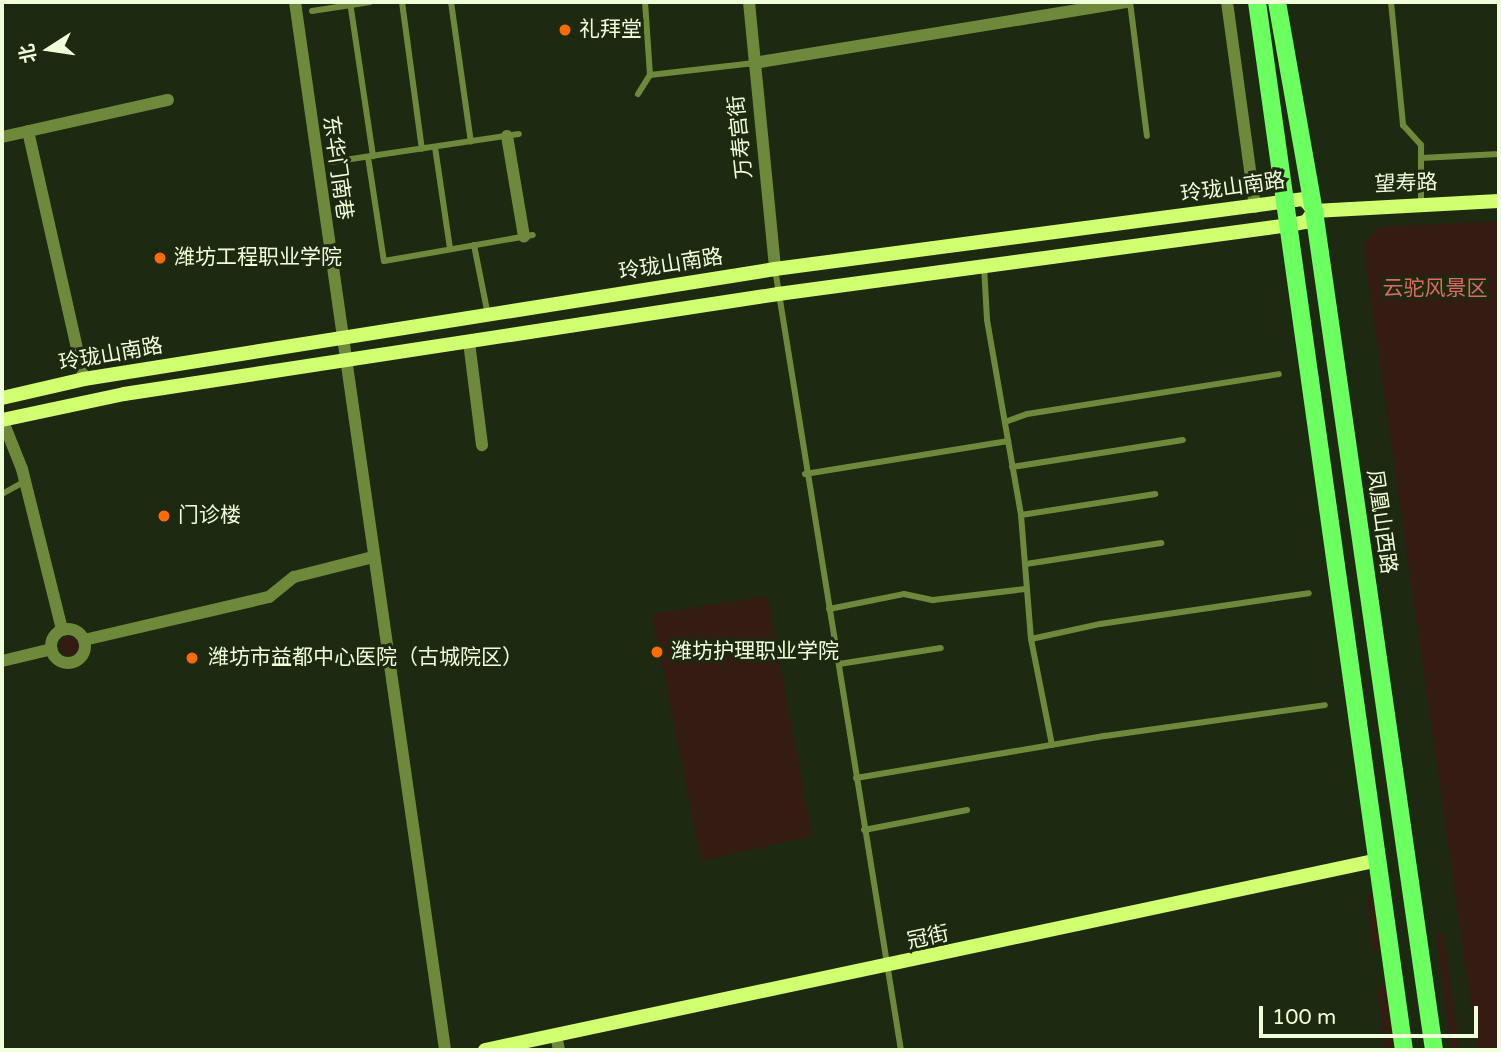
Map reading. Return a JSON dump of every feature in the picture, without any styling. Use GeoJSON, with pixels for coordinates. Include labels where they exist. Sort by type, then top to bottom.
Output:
{"type":"FeatureCollection","features":[{"type":"Feature","properties":{"kind":"main road"},"geometry":{"type":"LineString","coordinates":[[1256,2],[1287,202],[1404,1050]]}},
{"type":"Feature","properties":{"kind":"main road","name":"凤凰山西路"},"geometry":{"type":"LineString","coordinates":[[1277,2],[1314,211],[1434,1050]]}},
{"type":"Feature","properties":{"kind":"main road","name":"玲珑山南路"},"geometry":{"type":"LineString","coordinates":[[2,398],[84,379],[488,317],[775,269],[1304,199],[1314,211],[1306,222],[1290,225],[778,294],[107,396],[2,420]]}},
{"type":"Feature","properties":{"kind":"main road","name":"望寿路"},"geometry":{"type":"LineString","coordinates":[[1314,211],[1499,201]]}},
{"type":"Feature","properties":{"kind":"main road","name":"冠街"},"geometry":{"type":"LineString","coordinates":[[485,1050],[889,968],[1379,860]]}},
{"type":"Feature","properties":{"kind":"street","name":"东华门南巷"},"geometry":{"type":"LineString","coordinates":[[295,2],[445,1050]]}},
{"type":"Feature","properties":{"kind":"street","name":"万寿宫街"},"geometry":{"type":"LineString","coordinates":[[748,2],[775,269]]}},
{"type":"Feature","properties":{"kind":"street"},"geometry":{"type":"LineString","coordinates":[[754,62],[1079,6],[1128,2]]}},
{"type":"Feature","properties":{"kind":"street"},"geometry":{"type":"LineString","coordinates":[[1227,2],[1255,207]]}},
{"type":"Feature","properties":{"kind":"street"},"geometry":{"type":"LineString","coordinates":[[2,137],[168,100]]}},
{"type":"Feature","properties":{"kind":"street"},"geometry":{"type":"LineString","coordinates":[[28,131],[84,379]]}},
{"type":"Feature","properties":{"kind":"street"},"geometry":{"type":"LineString","coordinates":[[513,135],[528,236]]}},
{"type":"Feature","properties":{"kind":"street"},"geometry":{"type":"LineString","coordinates":[[469,342],[482,445]]}},
{"type":"Feature","properties":{"kind":"street"},"geometry":{"type":"LineString","coordinates":[[2,420],[25,481],[62,630]]}},
{"type":"Feature","properties":{"kind":"street"},"geometry":{"type":"LineString","coordinates":[[84,640],[269,597],[294,577],[373,558]]}},
{"type":"Feature","properties":{"kind":"street"},"geometry":{"type":"LineString","coordinates":[[62,630],[76,630],[84,640],[83,653],[73,662],[60,661],[52,649],[53,639],[62,630]]}},
{"type":"Feature","properties":{"kind":"street"},"geometry":{"type":"LineString","coordinates":[[2,661],[52,649]]}},
{"type":"Feature","properties":{"kind":"street"},"geometry":{"type":"LineString","coordinates":[[556,1035],[559,1050]]}},
{"type":"Feature","properties":{"kind":"lane"},"geometry":{"type":"LineString","coordinates":[[312,11],[370,2]]}},
{"type":"Feature","properties":{"kind":"lane"},"geometry":{"type":"LineString","coordinates":[[402,2],[422,149]]}},
{"type":"Feature","properties":{"kind":"lane"},"geometry":{"type":"LineString","coordinates":[[451,2],[471,142]]}},
{"type":"Feature","properties":{"kind":"lane"},"geometry":{"type":"LineString","coordinates":[[638,94],[650,75],[645,2]]}},
{"type":"Feature","properties":{"kind":"lane"},"geometry":{"type":"LineString","coordinates":[[1128,2],[1147,136]]}},
{"type":"Feature","properties":{"kind":"lane"},"geometry":{"type":"LineString","coordinates":[[1391,2],[1404,125],[1421,145],[1421,204]]}},
{"type":"Feature","properties":{"kind":"lane"},"geometry":{"type":"LineString","coordinates":[[350,3],[384,261],[528,236]]}},
{"type":"Feature","properties":{"kind":"lane"},"geometry":{"type":"LineString","coordinates":[[650,75],[754,62]]}},
{"type":"Feature","properties":{"kind":"lane"},"geometry":{"type":"LineString","coordinates":[[331,162],[513,135]]}},
{"type":"Feature","properties":{"kind":"lane"},"geometry":{"type":"LineString","coordinates":[[435,147],[450,249]]}},
{"type":"Feature","properties":{"kind":"lane"},"geometry":{"type":"LineString","coordinates":[[1421,158],[1499,154]]}},
{"type":"Feature","properties":{"kind":"lane"},"geometry":{"type":"LineString","coordinates":[[474,245],[488,317]]}},
{"type":"Feature","properties":{"kind":"lane"},"geometry":{"type":"LineString","coordinates":[[984,266],[987,320],[1021,515],[1031,639],[1052,745]]}},
{"type":"Feature","properties":{"kind":"lane"},"geometry":{"type":"LineString","coordinates":[[775,269],[805,474],[839,664],[901,1050]]}},
{"type":"Feature","properties":{"kind":"lane"},"geometry":{"type":"LineString","coordinates":[[1006,422],[1027,414],[1279,374]]}},
{"type":"Feature","properties":{"kind":"lane"},"geometry":{"type":"LineString","coordinates":[[1012,467],[1183,440]]}},
{"type":"Feature","properties":{"kind":"lane"},"geometry":{"type":"LineString","coordinates":[[805,474],[1008,441]]}},
{"type":"Feature","properties":{"kind":"lane"},"geometry":{"type":"LineString","coordinates":[[2,494],[25,481]]}},
{"type":"Feature","properties":{"kind":"lane"},"geometry":{"type":"LineString","coordinates":[[1021,515],[1155,494]]}},
{"type":"Feature","properties":{"kind":"lane"},"geometry":{"type":"LineString","coordinates":[[1026,564],[1161,543]]}},
{"type":"Feature","properties":{"kind":"lane"},"geometry":{"type":"LineString","coordinates":[[829,609],[904,594],[933,600],[1025,589]]}},
{"type":"Feature","properties":{"kind":"lane"},"geometry":{"type":"LineString","coordinates":[[1031,639],[1141,617],[1309,593]]}},
{"type":"Feature","properties":{"kind":"lane"},"geometry":{"type":"LineString","coordinates":[[839,664],[941,648]]}},
{"type":"Feature","properties":{"kind":"lane"},"geometry":{"type":"LineString","coordinates":[[856,778],[1052,745],[1325,705]]}},
{"type":"Feature","properties":{"kind":"lane"},"geometry":{"type":"LineString","coordinates":[[864,830],[967,810]]}},
{"type":"Feature","properties":{"kind":"green space","name":"云驼风景区"},"geometry":{"type":"Polygon","coordinates":[[[1499,221],[1499,1050],[1477,1050],[1363,245],[1378,227],[1499,221]]]}},
{"type":"Feature","properties":{"kind":"green space"},"geometry":{"type":"Polygon","coordinates":[[[768,596],[812,836],[701,861],[652,614],[768,596]]]}},
{"type":"Feature","properties":{"kind":"green space"},"geometry":{"type":"Polygon","coordinates":[[[69,636],[76,639],[79,646],[76,653],[69,656],[62,653],[59,646],[62,639],[69,636]]]}},
{"type":"Feature","properties":{"kind":"green space"},"geometry":{"type":"Polygon","coordinates":[[[1367,893],[1375,895],[1380,952],[1372,950],[1367,893]]]}},
{"type":"Feature","properties":{"kind":"green space"},"geometry":{"type":"Polygon","coordinates":[[[1436,932],[1444,934],[1460,1050],[1451,1050],[1436,932]]]}},
{"type":"Feature","properties":{"kind":"green space"},"geometry":{"type":"Polygon","coordinates":[[[1385,983],[1397,1050],[1385,1050],[1377,990],[1385,983]]]}},
{"type":"Feature","properties":{"kind":"place","name":"礼拜堂"},"geometry":{"type":"Point","coordinates":[565,30]}},
{"type":"Feature","properties":{"kind":"place","name":"潍坊工程职业学院"},"geometry":{"type":"Point","coordinates":[160,258]}},
{"type":"Feature","properties":{"kind":"place","name":"门诊楼"},"geometry":{"type":"Point","coordinates":[164,516]}},
{"type":"Feature","properties":{"kind":"place","name":"潍坊护理职业学院"},"geometry":{"type":"Point","coordinates":[657,652]}},
{"type":"Feature","properties":{"kind":"place","name":"潍坊市益都中心医院（古城院区）"},"geometry":{"type":"Point","coordinates":[192,658]}}]}
